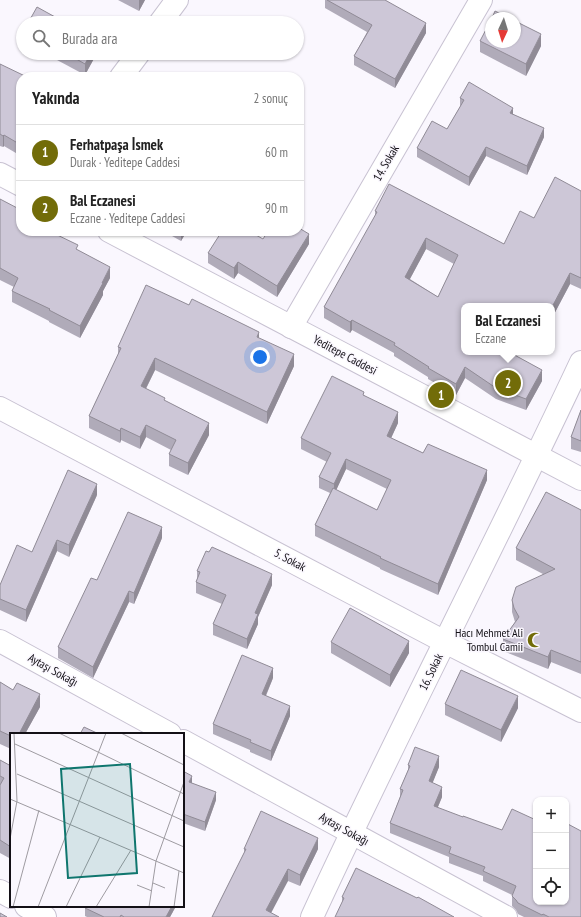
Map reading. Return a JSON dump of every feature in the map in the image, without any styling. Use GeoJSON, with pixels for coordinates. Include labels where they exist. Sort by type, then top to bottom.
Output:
{"type":"FeatureCollection","features":[{"type":"Feature","properties":{"kind":"street"},"geometry":{"type":"LineString","coordinates":[[165,16],[177,0]]}},
{"type":"Feature","properties":{"kind":"street","name":"14. Sokak"},"geometry":{"type":"LineString","coordinates":[[291,327],[481,0]]}},
{"type":"Feature","properties":{"kind":"street"},"geometry":{"type":"LineString","coordinates":[[125,72],[133,60]]}},
{"type":"Feature","properties":{"kind":"street"},"geometry":{"type":"LineString","coordinates":[[0,174],[16,182]]}},
{"type":"Feature","properties":{"kind":"street","name":"Yeditepe Caddesi"},"geometry":{"type":"LineString","coordinates":[[118,236],[581,479]]}},
{"type":"Feature","properties":{"kind":"street","name":"16. Sokak"},"geometry":{"type":"LineString","coordinates":[[312,917],[351,833],[537,456],[581,362]]}},
{"type":"Feature","properties":{"kind":"street","name":"5. Sokak"},"geometry":{"type":"LineString","coordinates":[[0,408],[445,642],[581,711]]}},
{"type":"Feature","properties":{"kind":"street","name":"Aytaşı Sokağı"},"geometry":{"type":"LineString","coordinates":[[0,641],[168,733]]}},
{"type":"Feature","properties":{"kind":"street","name":"Aytaşı Sokağı"},"geometry":{"type":"LineString","coordinates":[[184,742],[506,917]]}},
{"type":"Feature","properties":{"kind":"street"},"geometry":{"type":"LineString","coordinates":[[0,891],[10,896]]}},
{"type":"Feature","properties":{"kind":"street"},"geometry":{"type":"LineString","coordinates":[[28,907],[45,917]]}},
{"type":"Feature","properties":{"kind":"building"},"geometry":{"type":"Polygon","coordinates":[[[327,0],[385,0],[426,23],[395,79],[354,56],[372,25],[327,0]]]}},
{"type":"Feature","properties":{"kind":"building"},"geometry":{"type":"Polygon","coordinates":[[[37,7],[53,16],[32,16],[37,7]]]}},
{"type":"Feature","properties":{"kind":"building"},"geometry":{"type":"Polygon","coordinates":[[[521,24],[541,34],[526,64],[494,48],[521,48],[521,24]]]}},
{"type":"Feature","properties":{"kind":"building"},"geometry":{"type":"Polygon","coordinates":[[[485,31],[485,44],[480,41],[485,31]]]}},
{"type":"Feature","properties":{"kind":"building"},"geometry":{"type":"Polygon","coordinates":[[[78,60],[87,60],[85,64],[78,60]]]}},
{"type":"Feature","properties":{"kind":"building"},"geometry":{"type":"Polygon","coordinates":[[[0,64],[17,72],[16,142],[0,134],[0,64]]]}},
{"type":"Feature","properties":{"kind":"building"},"geometry":{"type":"Polygon","coordinates":[[[469,82],[513,108],[510,113],[544,128],[527,166],[486,147],[469,177],[417,148],[432,121],[447,129],[464,100],[460,98],[469,82]]]}},
{"type":"Feature","properties":{"kind":"building"},"geometry":{"type":"Polygon","coordinates":[[[555,177],[581,191],[581,278],[570,273],[554,303],[461,303],[461,355],[514,355],[542,370],[526,399],[496,388],[465,367],[456,384],[428,368],[429,367],[394,345],[395,343],[352,320],[350,322],[324,307],[377,212],[375,211],[389,184],[504,244],[520,211],[534,218],[555,177]],[[426,238],[405,277],[438,297],[458,255],[426,238]]]}},
{"type":"Feature","properties":{"kind":"building"},"geometry":{"type":"Polygon","coordinates":[[[0,199],[16,207],[16,236],[59,236],[78,245],[76,249],[110,267],[80,326],[49,310],[50,309],[12,291],[18,278],[0,268],[0,199]]]}},
{"type":"Feature","properties":{"kind":"building"},"geometry":{"type":"Polygon","coordinates":[[[304,231],[309,234],[277,286],[238,262],[234,268],[208,253],[219,236],[258,236],[263,239],[265,236],[304,236],[304,231]]]}},
{"type":"Feature","properties":{"kind":"building"},"geometry":{"type":"Polygon","coordinates":[[[146,285],[189,305],[192,299],[259,332],[257,337],[294,354],[267,412],[155,358],[141,386],[165,398],[164,400],[209,423],[188,463],[169,454],[176,440],[146,425],[140,437],[121,428],[120,431],[89,416],[121,348],[118,347],[146,285]]]}},
{"type":"Feature","properties":{"kind":"building"},"geometry":{"type":"Polygon","coordinates":[[[332,376],[364,392],[363,395],[398,412],[387,436],[423,453],[428,444],[487,470],[438,584],[380,558],[381,557],[315,525],[333,488],[377,510],[391,480],[346,459],[334,484],[319,477],[331,453],[301,438],[332,376]]]}},
{"type":"Feature","properties":{"kind":"building"},"geometry":{"type":"Polygon","coordinates":[[[581,410],[581,441],[571,437],[581,410]]]}},
{"type":"Feature","properties":{"kind":"building"},"geometry":{"type":"Polygon","coordinates":[[[68,470],[97,484],[69,545],[57,540],[26,610],[0,599],[0,585],[17,545],[32,552],[68,470]]]}},
{"type":"Feature","properties":{"kind":"building"},"geometry":{"type":"Polygon","coordinates":[[[546,492],[581,510],[581,662],[551,650],[548,657],[503,639],[519,617],[512,600],[516,587],[555,569],[516,548],[546,492]]]}},
{"type":"Feature","properties":{"kind":"building"},"geometry":{"type":"Polygon","coordinates":[[[128,512],[162,527],[134,593],[129,591],[93,667],[58,647],[91,578],[97,580],[128,512]]]}},
{"type":"Feature","properties":{"kind":"building"},"geometry":{"type":"Polygon","coordinates":[[[212,547],[272,574],[255,613],[258,614],[247,639],[213,624],[226,595],[196,582],[200,572],[197,571],[206,551],[209,552],[212,547]]]}},
{"type":"Feature","properties":{"kind":"building"},"geometry":{"type":"Polygon","coordinates":[[[350,608],[409,641],[390,675],[331,642],[350,608]]]}},
{"type":"Feature","properties":{"kind":"building"},"geometry":{"type":"Polygon","coordinates":[[[242,655],[273,668],[262,694],[290,706],[271,751],[250,742],[251,740],[213,724],[242,655]]]}},
{"type":"Feature","properties":{"kind":"building"},"geometry":{"type":"Polygon","coordinates":[[[461,670],[518,696],[501,730],[445,704],[461,670]]]}},
{"type":"Feature","properties":{"kind":"building"},"geometry":{"type":"Polygon","coordinates":[[[0,682],[13,690],[17,683],[40,694],[20,733],[10,733],[10,736],[0,731],[0,682]]]}},
{"type":"Feature","properties":{"kind":"building"},"geometry":{"type":"Polygon","coordinates":[[[84,727],[97,733],[81,733],[84,727]]]}},
{"type":"Feature","properties":{"kind":"building"},"geometry":{"type":"Polygon","coordinates":[[[415,747],[439,756],[429,781],[442,787],[434,806],[502,830],[512,809],[533,819],[533,905],[569,905],[569,825],[581,831],[581,917],[549,917],[543,914],[542,915],[518,903],[512,896],[516,886],[483,871],[485,867],[449,853],[451,847],[390,823],[403,790],[400,789],[410,766],[408,765],[415,747]]]}},
{"type":"Feature","properties":{"kind":"building"},"geometry":{"type":"Polygon","coordinates":[[[0,760],[10,765],[10,846],[0,840],[0,785],[4,778],[0,776],[0,760]]]}},
{"type":"Feature","properties":{"kind":"building"},"geometry":{"type":"Polygon","coordinates":[[[184,772],[192,776],[189,782],[216,792],[205,822],[184,814],[184,772]]]}},
{"type":"Feature","properties":{"kind":"building"},"geometry":{"type":"Polygon","coordinates":[[[261,811],[318,838],[300,875],[288,869],[266,910],[279,917],[212,917],[246,849],[244,849],[261,811]]]}},
{"type":"Feature","properties":{"kind":"building"},"geometry":{"type":"Polygon","coordinates":[[[356,868],[417,898],[418,897],[454,917],[335,917],[344,898],[342,897],[356,868]]]}},
{"type":"Feature","properties":{"kind":"building"},"geometry":{"type":"Polygon","coordinates":[[[171,907],[166,917],[124,917],[121,915],[120,917],[104,917],[85,908],[171,907]]]}},
{"type":"Feature","properties":{"kind":"building"},"geometry":{"type":"Polygon","coordinates":[[[0,913],[7,917],[0,917],[0,913]]]}},
{"type":"Feature","properties":{"kind":"place","name":"Bal Eczanesi"},"geometry":{"type":"Point","coordinates":[508,383]}},
{"type":"Feature","properties":{"kind":"place","name":"Ferhatpaşa İsmek"},"geometry":{"type":"Point","coordinates":[441,395]}},
{"type":"Feature","properties":{"kind":"place","name":"Hacı Mehmet Ali Tombul Camii"},"geometry":{"type":"Point","coordinates":[535,640]}}]}
